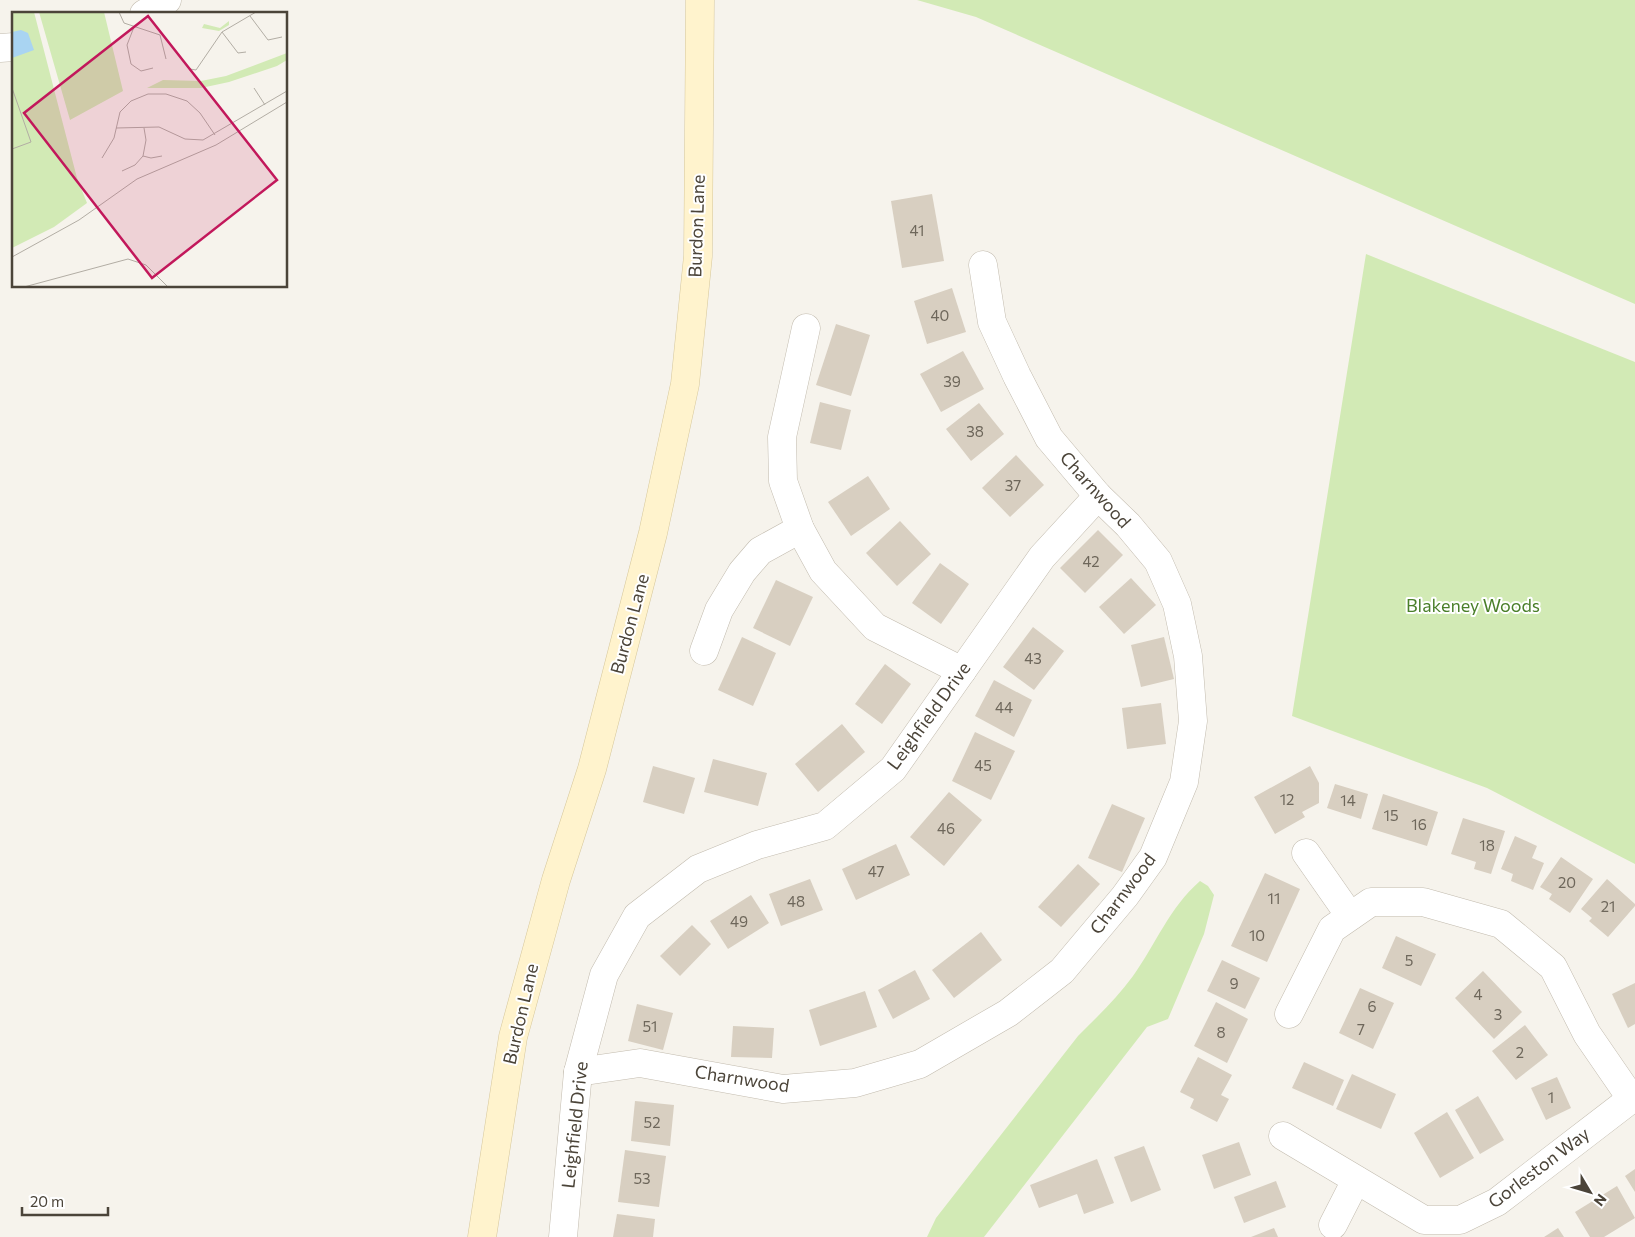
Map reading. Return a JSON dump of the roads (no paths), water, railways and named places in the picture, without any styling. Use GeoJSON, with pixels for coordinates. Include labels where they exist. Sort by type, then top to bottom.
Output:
{"type":"FeatureCollection","features":[{"type":"Feature","properties":{"kind":"street"},"geometry":{"type":"LineString","coordinates":[[147,12],[167,0]]}},
{"type":"Feature","properties":{"kind":"street","name":"Burdon Lane"},"geometry":{"type":"LineString","coordinates":[[482,1237],[513,1037],[556,880],[595,760],[654,533],[685,384],[698,256],[700,0]]}},
{"type":"Feature","properties":{"kind":"street","name":"Charnwood"},"geometry":{"type":"LineString","coordinates":[[578,1072],[640,1063],[783,1089],[854,1083],[920,1064],[1008,1013],[1062,971],[1125,896],[1153,857],[1184,782],[1193,721],[1188,656],[1177,604],[1158,561],[1128,525],[1098,496],[1049,438],[992,322],[983,265]]}},
{"type":"Feature","properties":{"kind":"street"},"geometry":{"type":"LineString","coordinates":[[806,328],[782,437],[783,481],[800,529],[823,571],[875,626],[962,671]]}},
{"type":"Feature","properties":{"kind":"street","name":"Leighfield Drive"},"geometry":{"type":"LineString","coordinates":[[563,1237],[578,1072],[604,975],[637,916],[698,869],[757,845],[825,826],[893,769],[1042,557],[1098,496]]}},
{"type":"Feature","properties":{"kind":"street"},"geometry":{"type":"LineString","coordinates":[[704,651],[719,610],[742,572],[760,551],[800,529]]}},
{"type":"Feature","properties":{"kind":"street"},"geometry":{"type":"LineString","coordinates":[[1306,853],[1350,916]]}},
{"type":"Feature","properties":{"kind":"street"},"geometry":{"type":"LineString","coordinates":[[1289,1014],[1332,929],[1371,902],[1423,902],[1501,924],[1553,967],[1587,1034],[1633,1097]]}},
{"type":"Feature","properties":{"kind":"street","name":"Gorleston Way"},"geometry":{"type":"LineString","coordinates":[[1283,1136],[1424,1220],[1460,1220],[1497,1202],[1633,1097]]}},
{"type":"Feature","properties":{"kind":"street"},"geometry":{"type":"LineString","coordinates":[[1333,1225],[1356,1180]]}},
{"type":"Feature","properties":{"kind":"park label","name":"Blakeney Woods"},"geometry":{"type":"Point","coordinates":[1473,606]}}]}
